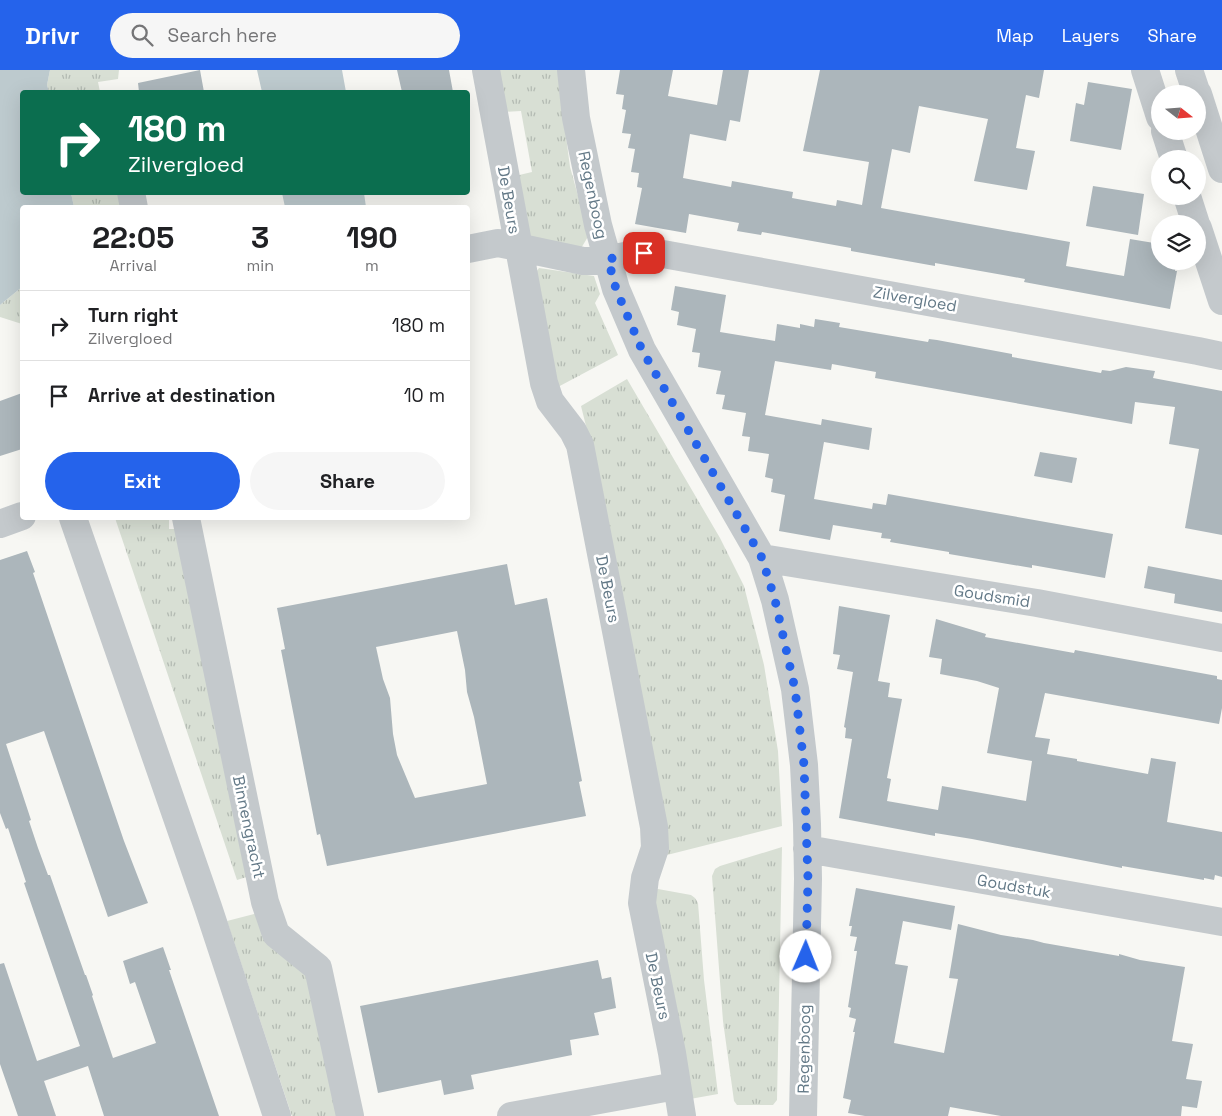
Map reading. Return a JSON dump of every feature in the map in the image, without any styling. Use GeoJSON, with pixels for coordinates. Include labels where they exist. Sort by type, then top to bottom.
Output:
{"type":"FeatureCollection","features":[{"type":"Feature","properties":{"kind":"street","name":"De Beurs"},"geometry":{"type":"LineString","coordinates":[[486,70],[544,383],[550,401],[573,431],[580,445],[654,827],[655,848],[644,878],[642,904],[672,1053],[682,1116]]}},
{"type":"Feature","properties":{"kind":"street","name":"Regenboog"},"geometry":{"type":"LineString","coordinates":[[571,70],[576,118],[591,194],[616,289],[642,350],[762,558],[775,600],[795,689],[804,765],[807,849],[803,1116]]}},
{"type":"Feature","properties":{"kind":"street"},"geometry":{"type":"LineString","coordinates":[[1144,70],[1151,91]]}},
{"type":"Feature","properties":{"kind":"street"},"geometry":{"type":"LineString","coordinates":[[1189,70],[1194,85]]}},
{"type":"Feature","properties":{"kind":"street"},"geometry":{"type":"LineString","coordinates":[[1206,121],[1222,168]]}},
{"type":"Feature","properties":{"kind":"street","name":"Zilvergloed"},"geometry":{"type":"LineString","coordinates":[[470,249],[498,243],[584,261],[630,255],[663,254],[1222,356]]}},
{"type":"Feature","properties":{"kind":"street"},"geometry":{"type":"LineString","coordinates":[[1206,252],[1222,301]]}},
{"type":"Feature","properties":{"kind":"street"},"geometry":{"type":"LineString","coordinates":[[0,524],[20,517]]}},
{"type":"Feature","properties":{"kind":"street"},"geometry":{"type":"LineString","coordinates":[[74,520],[208,907],[277,1116]]}},
{"type":"Feature","properties":{"kind":"street","name":"Binnengracht"},"geometry":{"type":"LineString","coordinates":[[186,520],[263,895],[276,934],[318,968],[350,1116]]}},
{"type":"Feature","properties":{"kind":"street","name":"Goudsmid"},"geometry":{"type":"LineString","coordinates":[[762,558],[1037,603],[1222,638]]}},
{"type":"Feature","properties":{"kind":"street","name":"Goudstuk"},"geometry":{"type":"LineString","coordinates":[[807,849],[1222,922]]}},
{"type":"Feature","properties":{"kind":"street"},"geometry":{"type":"LineString","coordinates":[[511,1116],[676,1086]]}},
{"type":"Feature","properties":{"kind":"green space"},"geometry":{"type":"Polygon","coordinates":[[[50,70],[119,70],[118,79],[98,82],[100,90],[48,90],[47,85],[50,70]]]}},
{"type":"Feature","properties":{"kind":"green space"},"geometry":{"type":"Polygon","coordinates":[[[495,70],[560,70],[560,91],[570,167],[589,235],[580,250],[529,241],[515,176],[532,172],[521,111],[503,112],[495,70]]]}},
{"type":"Feature","properties":{"kind":"green space"},"geometry":{"type":"Polygon","coordinates":[[[71,195],[124,195],[126,205],[74,205],[71,195]]]}},
{"type":"Feature","properties":{"kind":"green space"},"geometry":{"type":"Polygon","coordinates":[[[539,268],[594,276],[600,294],[595,303],[618,355],[556,388],[532,278],[539,268]]]}},
{"type":"Feature","properties":{"kind":"green space"},"geometry":{"type":"Polygon","coordinates":[[[20,289],[20,323],[0,317],[0,305],[20,289]]]}},
{"type":"Feature","properties":{"kind":"green space"},"geometry":{"type":"Polygon","coordinates":[[[627,379],[720,538],[744,586],[764,665],[778,751],[782,826],[663,856],[590,442],[581,406],[627,379]]]}},
{"type":"Feature","properties":{"kind":"green space"},"geometry":{"type":"Polygon","coordinates":[[[116,520],[169,520],[169,529],[177,529],[253,875],[237,880],[116,520]]]}},
{"type":"Feature","properties":{"kind":"green space"},"geometry":{"type":"Polygon","coordinates":[[[782,847],[777,1100],[773,1105],[737,1105],[734,1101],[723,1021],[712,876],[715,869],[720,866],[782,847]]]}},
{"type":"Feature","properties":{"kind":"green space"},"geometry":{"type":"Polygon","coordinates":[[[658,889],[691,895],[698,903],[704,980],[718,1094],[690,1099],[653,895],[654,890],[658,889]]]}},
{"type":"Feature","properties":{"kind":"green space"},"geometry":{"type":"Polygon","coordinates":[[[258,913],[312,970],[345,1116],[292,1116],[227,921],[258,913]]]}},
{"type":"Feature","properties":{"kind":"shaded area"},"geometry":{"type":"Polygon","coordinates":[[[0,70],[50,70],[47,85],[48,90],[20,90],[20,195],[71,195],[74,205],[20,205],[20,289],[0,305],[0,70]]]}},
{"type":"Feature","properties":{"kind":"shaded area"},"geometry":{"type":"Polygon","coordinates":[[[257,70],[342,70],[346,90],[262,90],[257,70]]]}},
{"type":"Feature","properties":{"kind":"shaded area"},"geometry":{"type":"Polygon","coordinates":[[[282,195],[364,195],[366,205],[285,205],[282,195]]]}},
{"type":"Feature","properties":{"kind":"building"},"geometry":{"type":"Polygon","coordinates":[[[200,70],[204,90],[139,90],[138,83],[200,70]]]}},
{"type":"Feature","properties":{"kind":"building"},"geometry":{"type":"Polygon","coordinates":[[[397,70],[449,70],[453,90],[402,90],[397,70]]]}},
{"type":"Feature","properties":{"kind":"building"},"geometry":{"type":"Polygon","coordinates":[[[620,70],[673,70],[668,96],[717,105],[723,70],[749,70],[740,122],[730,120],[726,141],[690,134],[683,178],[731,187],[732,181],[793,192],[792,198],[836,206],[837,200],[862,205],[869,162],[803,151],[820,70],[1044,70],[1039,98],[1026,95],[1016,148],[1035,151],[1027,190],[974,181],[988,119],[919,106],[910,153],[892,149],[881,208],[1070,242],[1066,266],[1124,276],[1130,239],[1151,242],[1151,270],[1177,271],[1170,309],[1024,282],[1025,279],[1003,275],[935,263],[935,266],[762,232],[761,235],[737,231],[739,223],[689,214],[686,233],[635,224],[642,188],[637,187],[639,173],[631,172],[635,149],[628,148],[631,134],[622,133],[626,110],[622,109],[624,95],[616,94],[620,70]]]}},
{"type":"Feature","properties":{"kind":"building"},"geometry":{"type":"Polygon","coordinates":[[[1088,82],[1132,89],[1121,150],[1070,141],[1076,103],[1084,105],[1088,82]]]}},
{"type":"Feature","properties":{"kind":"building"},"geometry":{"type":"Polygon","coordinates":[[[1093,186],[1144,194],[1138,235],[1086,226],[1093,186]]]}},
{"type":"Feature","properties":{"kind":"building"},"geometry":{"type":"Polygon","coordinates":[[[675,286],[726,295],[720,332],[775,341],[777,324],[800,328],[800,324],[814,327],[815,319],[840,323],[839,327],[928,342],[929,339],[937,340],[1012,354],[1012,357],[1101,373],[1102,370],[1110,371],[1126,367],[1155,371],[1153,378],[1222,391],[1222,535],[1185,528],[1199,449],[1169,444],[1175,407],[1135,402],[1132,424],[875,378],[876,372],[832,364],[831,370],[775,361],[765,415],[821,425],[822,419],[872,428],[869,450],[824,442],[814,499],[872,509],[873,503],[886,505],[888,494],[1113,534],[1105,578],[1032,565],[1032,568],[949,554],[949,552],[890,542],[891,539],[881,538],[882,533],[833,525],[830,540],[779,531],[785,495],[771,492],[773,479],[765,477],[769,454],[748,451],[750,437],[742,436],[746,413],[722,409],[725,395],[716,394],[721,371],[698,367],[700,353],[692,352],[696,329],[677,325],[679,312],[671,310],[675,286]]]}},
{"type":"Feature","properties":{"kind":"building"},"geometry":{"type":"Polygon","coordinates":[[[20,394],[20,450],[0,456],[0,401],[20,394]]]}},
{"type":"Feature","properties":{"kind":"building"},"geometry":{"type":"Polygon","coordinates":[[[1040,452],[1077,458],[1072,483],[1034,476],[1040,452]]]}},
{"type":"Feature","properties":{"kind":"building"},"geometry":{"type":"Polygon","coordinates":[[[27,551],[124,841],[148,903],[108,917],[44,731],[6,744],[31,820],[29,821],[38,848],[48,875],[50,875],[86,975],[113,1058],[156,1043],[135,982],[130,984],[123,961],[163,947],[171,970],[169,970],[219,1116],[104,1116],[88,1066],[44,1081],[56,1116],[18,1116],[0,1064],[0,964],[4,963],[37,1061],[80,1046],[24,883],[26,882],[8,828],[6,829],[0,813],[0,560],[27,551]]]}},
{"type":"Feature","properties":{"kind":"building"},"geometry":{"type":"Polygon","coordinates":[[[507,564],[515,605],[547,598],[582,781],[579,782],[586,816],[327,866],[320,834],[317,835],[281,650],[285,649],[277,608],[507,564]],[[457,631],[376,647],[383,679],[390,698],[397,755],[415,798],[487,784],[474,717],[467,692],[465,670],[457,631]]]}},
{"type":"Feature","properties":{"kind":"building"},"geometry":{"type":"Polygon","coordinates":[[[1148,566],[1222,580],[1222,612],[1174,603],[1175,594],[1144,588],[1148,566]]]}},
{"type":"Feature","properties":{"kind":"building"},"geometry":{"type":"Polygon","coordinates":[[[839,606],[890,615],[878,681],[890,683],[888,697],[902,699],[887,778],[891,779],[887,801],[938,810],[942,786],[1026,801],[1032,761],[987,753],[999,688],[977,681],[940,674],[942,659],[929,657],[936,619],[986,634],[985,637],[1074,653],[1075,650],[1217,676],[1217,679],[1222,680],[1222,708],[1219,724],[1045,693],[1035,737],[1050,739],[1047,754],[1148,774],[1151,758],[1176,762],[1167,822],[1222,832],[1222,877],[1215,875],[1214,880],[1204,878],[1204,880],[1122,866],[1122,868],[972,839],[935,833],[935,836],[839,818],[852,739],[845,738],[846,728],[844,727],[853,672],[837,669],[840,655],[833,654],[839,606]]]}},
{"type":"Feature","properties":{"kind":"building"},"geometry":{"type":"Polygon","coordinates":[[[856,888],[955,906],[951,930],[903,921],[895,964],[908,966],[894,1043],[944,1053],[958,979],[949,978],[958,924],[1001,935],[1185,967],[1172,1041],[1193,1044],[1186,1079],[1202,1081],[1197,1108],[1182,1106],[1181,1116],[1001,1116],[950,1107],[948,1116],[865,1116],[848,1113],[851,1100],[843,1098],[856,1019],[849,1017],[851,1008],[848,1007],[857,951],[854,951],[857,937],[850,936],[852,926],[849,926],[856,888]]]}},
{"type":"Feature","properties":{"kind":"building"},"geometry":{"type":"Polygon","coordinates":[[[598,960],[602,979],[611,977],[616,1008],[594,1013],[599,1035],[570,1040],[572,1055],[471,1075],[474,1089],[444,1095],[441,1080],[378,1093],[360,1006],[598,960]]]}},
{"type":"Feature","properties":{"kind":"route"},"geometry":{"type":"LineString","coordinates":[[644,253],[608,259],[616,289],[642,350],[762,558],[775,600],[795,689],[804,765],[808,879],[806,957]]}}]}
